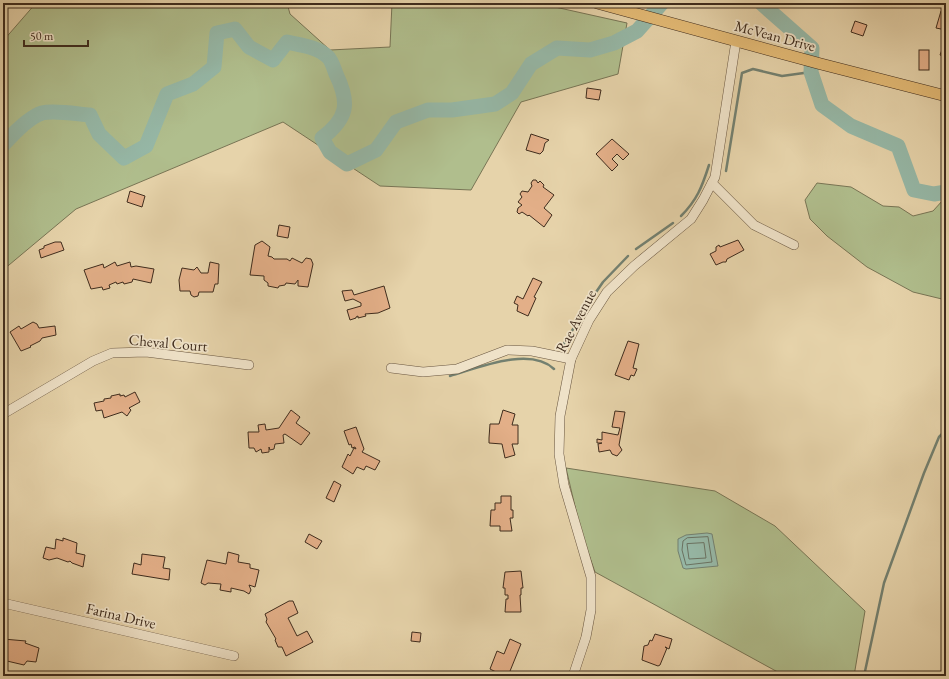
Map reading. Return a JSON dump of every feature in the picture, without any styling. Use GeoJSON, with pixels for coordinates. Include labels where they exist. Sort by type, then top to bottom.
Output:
{"type":"FeatureCollection","features":[{"type":"Feature","properties":{"kind":"main road","name":"McVean Drive"},"geometry":{"type":"LineString","coordinates":[[597,3],[736,42],[946,96]]}},
{"type":"Feature","properties":{"kind":"street","name":"Rae Avenue"},"geometry":{"type":"LineString","coordinates":[[573,676],[586,637],[591,610],[591,577],[564,485],[559,454],[560,416],[571,359],[590,320],[607,292],[634,266],[691,219],[712,183],[715,177],[736,42]]}},
{"type":"Feature","properties":{"kind":"street"},"geometry":{"type":"LineString","coordinates":[[712,183],[754,226],[794,245]]}},
{"type":"Feature","properties":{"kind":"street"},"geometry":{"type":"LineString","coordinates":[[391,368],[423,372],[457,368],[507,350],[532,351],[571,359]]}},
{"type":"Feature","properties":{"kind":"street","name":"Cheval Court"},"geometry":{"type":"LineString","coordinates":[[3,414],[93,361],[112,353],[146,352],[249,365]]}},
{"type":"Feature","properties":{"kind":"street","name":"Farina Drive"},"geometry":{"type":"LineString","coordinates":[[3,603],[234,656]]}},
{"type":"Feature","properties":{"kind":"green space"},"geometry":{"type":"Polygon","coordinates":[[[36,3],[287,3],[290,14],[330,50],[390,47],[392,3],[537,3],[627,23],[618,74],[521,102],[471,190],[380,186],[283,122],[76,209],[3,270],[3,41],[36,3]]]}},
{"type":"Feature","properties":{"kind":"green space"},"geometry":{"type":"Polygon","coordinates":[[[817,183],[851,187],[883,206],[899,207],[913,216],[933,211],[943,200],[946,201],[946,300],[913,292],[867,267],[827,236],[810,219],[805,200],[817,183]]]}},
{"type":"Feature","properties":{"kind":"green space"},"geometry":{"type":"Polygon","coordinates":[[[566,468],[715,491],[775,526],[865,611],[854,676],[785,676],[595,572],[581,532],[566,468]]]}},
{"type":"Feature","properties":{"kind":"water"},"geometry":{"type":"Polygon","coordinates":[[[712,534],[718,566],[683,568],[678,551],[678,539],[686,535],[712,534]]]}},
{"type":"Feature","properties":{"kind":"building"},"geometry":{"type":"Polygon","coordinates":[[[941,11],[946,13],[946,30],[936,28],[941,11]]]}},
{"type":"Feature","properties":{"kind":"building"},"geometry":{"type":"Polygon","coordinates":[[[855,21],[867,25],[863,36],[851,32],[855,21]]]}},
{"type":"Feature","properties":{"kind":"building"},"geometry":{"type":"Polygon","coordinates":[[[946,39],[946,57],[940,55],[946,39]]]}},
{"type":"Feature","properties":{"kind":"building"},"geometry":{"type":"Polygon","coordinates":[[[919,50],[929,50],[929,70],[919,70],[919,50]]]}},
{"type":"Feature","properties":{"kind":"building"},"geometry":{"type":"Polygon","coordinates":[[[587,88],[601,90],[599,100],[586,98],[587,88]]]}},
{"type":"Feature","properties":{"kind":"building"},"geometry":{"type":"Polygon","coordinates":[[[531,134],[549,140],[545,143],[543,151],[540,154],[526,150],[531,134]]]}},
{"type":"Feature","properties":{"kind":"building"},"geometry":{"type":"Polygon","coordinates":[[[612,139],[629,154],[623,160],[617,154],[612,159],[618,165],[612,171],[596,154],[612,139]]]}},
{"type":"Feature","properties":{"kind":"building"},"geometry":{"type":"Polygon","coordinates":[[[533,180],[536,180],[538,183],[540,181],[544,185],[543,187],[554,195],[544,208],[552,215],[544,227],[529,215],[528,216],[522,212],[519,214],[517,212],[518,208],[522,205],[518,202],[522,197],[520,194],[522,191],[528,192],[532,186],[531,183],[533,180]]]}},
{"type":"Feature","properties":{"kind":"building"},"geometry":{"type":"Polygon","coordinates":[[[130,191],[145,196],[142,207],[127,202],[130,191]]]}},
{"type":"Feature","properties":{"kind":"building"},"geometry":{"type":"Polygon","coordinates":[[[279,225],[290,227],[288,238],[277,236],[279,225]]]}},
{"type":"Feature","properties":{"kind":"building"},"geometry":{"type":"Polygon","coordinates":[[[738,240],[744,250],[727,259],[726,262],[716,265],[710,254],[716,251],[716,247],[719,245],[720,247],[738,240]]]}},
{"type":"Feature","properties":{"kind":"building"},"geometry":{"type":"Polygon","coordinates":[[[262,241],[270,247],[268,256],[274,259],[287,259],[290,261],[292,258],[302,263],[306,258],[311,259],[313,264],[308,287],[298,286],[298,280],[295,284],[286,283],[278,288],[268,286],[268,283],[264,280],[264,276],[250,275],[255,245],[262,241]]]}},
{"type":"Feature","properties":{"kind":"building"},"geometry":{"type":"Polygon","coordinates":[[[55,242],[61,242],[64,250],[41,258],[39,250],[44,248],[44,246],[55,242]]]}},
{"type":"Feature","properties":{"kind":"building"},"geometry":{"type":"Polygon","coordinates":[[[115,262],[117,266],[130,262],[131,267],[136,266],[154,269],[151,283],[133,279],[132,282],[124,284],[123,282],[117,284],[116,282],[109,285],[110,288],[103,290],[102,287],[91,289],[84,270],[103,264],[104,268],[115,262]]]}},
{"type":"Feature","properties":{"kind":"building"},"geometry":{"type":"Polygon","coordinates":[[[210,262],[219,264],[218,284],[215,284],[213,292],[199,292],[198,296],[194,297],[191,295],[190,291],[180,291],[179,280],[182,268],[194,270],[197,267],[201,273],[208,273],[210,262]]]}},
{"type":"Feature","properties":{"kind":"building"},"geometry":{"type":"Polygon","coordinates":[[[533,278],[542,282],[534,297],[536,298],[528,316],[517,311],[518,305],[514,303],[517,296],[523,299],[533,278]]]}},
{"type":"Feature","properties":{"kind":"building"},"geometry":{"type":"Polygon","coordinates":[[[384,286],[390,308],[378,313],[365,314],[366,316],[358,318],[358,316],[350,320],[347,310],[361,306],[361,303],[353,299],[345,301],[342,291],[352,290],[354,295],[384,286]]]}},
{"type":"Feature","properties":{"kind":"building"},"geometry":{"type":"Polygon","coordinates":[[[33,322],[37,324],[39,328],[55,326],[56,335],[42,338],[40,341],[30,346],[31,347],[21,351],[10,332],[19,326],[21,329],[33,322]]]}},
{"type":"Feature","properties":{"kind":"building"},"geometry":{"type":"Polygon","coordinates":[[[628,341],[639,344],[633,368],[637,369],[634,376],[631,375],[629,380],[615,375],[628,341]]]}},
{"type":"Feature","properties":{"kind":"building"},"geometry":{"type":"Polygon","coordinates":[[[135,392],[140,402],[129,408],[131,410],[127,416],[122,412],[104,418],[102,410],[96,411],[94,403],[104,401],[104,399],[111,398],[111,396],[120,394],[120,396],[124,395],[125,397],[135,392]]]}},
{"type":"Feature","properties":{"kind":"building"},"geometry":{"type":"Polygon","coordinates":[[[291,410],[300,417],[296,423],[310,433],[301,445],[285,434],[283,435],[284,443],[275,444],[274,449],[270,450],[269,447],[269,452],[262,453],[261,449],[256,452],[254,448],[249,448],[248,432],[259,432],[258,425],[265,424],[266,430],[279,428],[291,410]]]}},
{"type":"Feature","properties":{"kind":"building"},"geometry":{"type":"Polygon","coordinates":[[[503,410],[515,414],[512,425],[518,425],[518,444],[512,444],[515,455],[505,458],[502,444],[489,443],[490,424],[499,424],[503,410]]]}},
{"type":"Feature","properties":{"kind":"building"},"geometry":{"type":"Polygon","coordinates":[[[615,411],[625,412],[619,445],[622,450],[617,456],[612,454],[610,450],[599,452],[598,444],[602,443],[597,443],[597,439],[602,440],[602,432],[618,435],[620,428],[612,427],[615,411]]]}},
{"type":"Feature","properties":{"kind":"building"},"geometry":{"type":"Polygon","coordinates":[[[356,427],[364,449],[362,452],[380,461],[375,470],[366,466],[364,470],[357,467],[353,474],[342,467],[348,454],[350,456],[354,448],[356,449],[355,447],[352,448],[351,444],[349,445],[344,431],[356,427]]]}},
{"type":"Feature","properties":{"kind":"building"},"geometry":{"type":"Polygon","coordinates":[[[334,481],[341,485],[334,502],[326,498],[334,481]]]}},
{"type":"Feature","properties":{"kind":"building"},"geometry":{"type":"Polygon","coordinates":[[[501,496],[511,496],[511,510],[513,510],[513,518],[510,518],[512,531],[500,531],[500,526],[490,526],[491,510],[495,510],[495,503],[501,503],[501,496]]]}},
{"type":"Feature","properties":{"kind":"building"},"geometry":{"type":"Polygon","coordinates":[[[309,534],[322,541],[317,549],[305,542],[309,534]]]}},
{"type":"Feature","properties":{"kind":"building"},"geometry":{"type":"Polygon","coordinates":[[[63,538],[77,543],[76,553],[85,555],[83,567],[70,561],[68,562],[57,558],[49,560],[43,558],[46,547],[55,549],[56,539],[63,541],[63,538]]]}},
{"type":"Feature","properties":{"kind":"building"},"geometry":{"type":"Polygon","coordinates":[[[228,552],[239,555],[238,562],[250,564],[250,568],[259,570],[255,587],[249,585],[251,590],[249,594],[244,591],[231,588],[231,592],[220,590],[221,584],[208,583],[205,585],[201,583],[207,560],[226,564],[228,552]]]}},
{"type":"Feature","properties":{"kind":"building"},"geometry":{"type":"Polygon","coordinates":[[[142,554],[165,557],[163,568],[170,569],[169,580],[132,574],[134,563],[141,565],[142,554]]]}},
{"type":"Feature","properties":{"kind":"building"},"geometry":{"type":"Polygon","coordinates":[[[521,571],[523,588],[521,588],[520,595],[521,612],[505,612],[506,599],[508,599],[508,595],[505,595],[505,588],[503,588],[505,572],[521,571]]]}},
{"type":"Feature","properties":{"kind":"building"},"geometry":{"type":"Polygon","coordinates":[[[289,601],[293,601],[298,613],[288,618],[297,636],[307,631],[313,642],[286,656],[282,647],[278,647],[275,640],[276,639],[266,622],[267,619],[265,614],[289,601]]]}},
{"type":"Feature","properties":{"kind":"building"},"geometry":{"type":"Polygon","coordinates":[[[412,632],[421,633],[420,642],[411,641],[412,632]]]}},
{"type":"Feature","properties":{"kind":"building"},"geometry":{"type":"Polygon","coordinates":[[[655,634],[672,639],[669,649],[667,648],[660,665],[658,666],[642,660],[644,646],[648,645],[650,640],[652,641],[655,634]]]}},
{"type":"Feature","properties":{"kind":"building"},"geometry":{"type":"Polygon","coordinates":[[[3,639],[26,641],[25,643],[39,648],[36,662],[27,661],[24,665],[7,661],[3,657],[3,639]]]}},
{"type":"Feature","properties":{"kind":"building"},"geometry":{"type":"Polygon","coordinates":[[[510,639],[521,644],[508,676],[494,676],[496,672],[490,669],[497,651],[504,654],[510,639]]]}},
{"type":"Feature","properties":{"kind":"waterway"},"geometry":{"type":"LineString","coordinates":[[3,145],[26,122],[42,113],[59,112],[90,115],[99,134],[124,158],[146,146],[167,94],[193,84],[214,67],[217,33],[235,29],[249,47],[273,60],[287,42],[303,45],[319,51],[329,59],[340,84],[345,102],[342,117],[331,131],[322,138],[330,152],[347,164],[376,150],[396,122],[428,110],[452,110],[495,104],[512,93],[531,64],[557,48],[590,50],[614,43],[637,31],[662,3]]}},
{"type":"Feature","properties":{"kind":"waterway"},"geometry":{"type":"LineString","coordinates":[[761,3],[812,48],[811,72],[822,105],[851,126],[898,146],[914,190],[934,194],[946,192]]}},
{"type":"Feature","properties":{"kind":"waterway"},"geometry":{"type":"LineString","coordinates":[[726,171],[742,73],[753,69],[782,76],[811,72]]}},
{"type":"Feature","properties":{"kind":"waterway"},"geometry":{"type":"LineString","coordinates":[[681,216],[698,193],[709,165]]}},
{"type":"Feature","properties":{"kind":"waterway"},"geometry":{"type":"LineString","coordinates":[[636,249],[673,223]]}},
{"type":"Feature","properties":{"kind":"waterway"},"geometry":{"type":"LineString","coordinates":[[592,298],[603,282],[628,256]]}},
{"type":"Feature","properties":{"kind":"waterway"},"geometry":{"type":"LineString","coordinates":[[563,345],[587,307]]}},
{"type":"Feature","properties":{"kind":"waterway"},"geometry":{"type":"LineString","coordinates":[[450,376],[489,364],[518,359],[532,359],[544,362],[554,369]]}},
{"type":"Feature","properties":{"kind":"waterway"},"geometry":{"type":"LineString","coordinates":[[864,676],[884,583],[924,473],[939,437],[946,430]]}}]}
